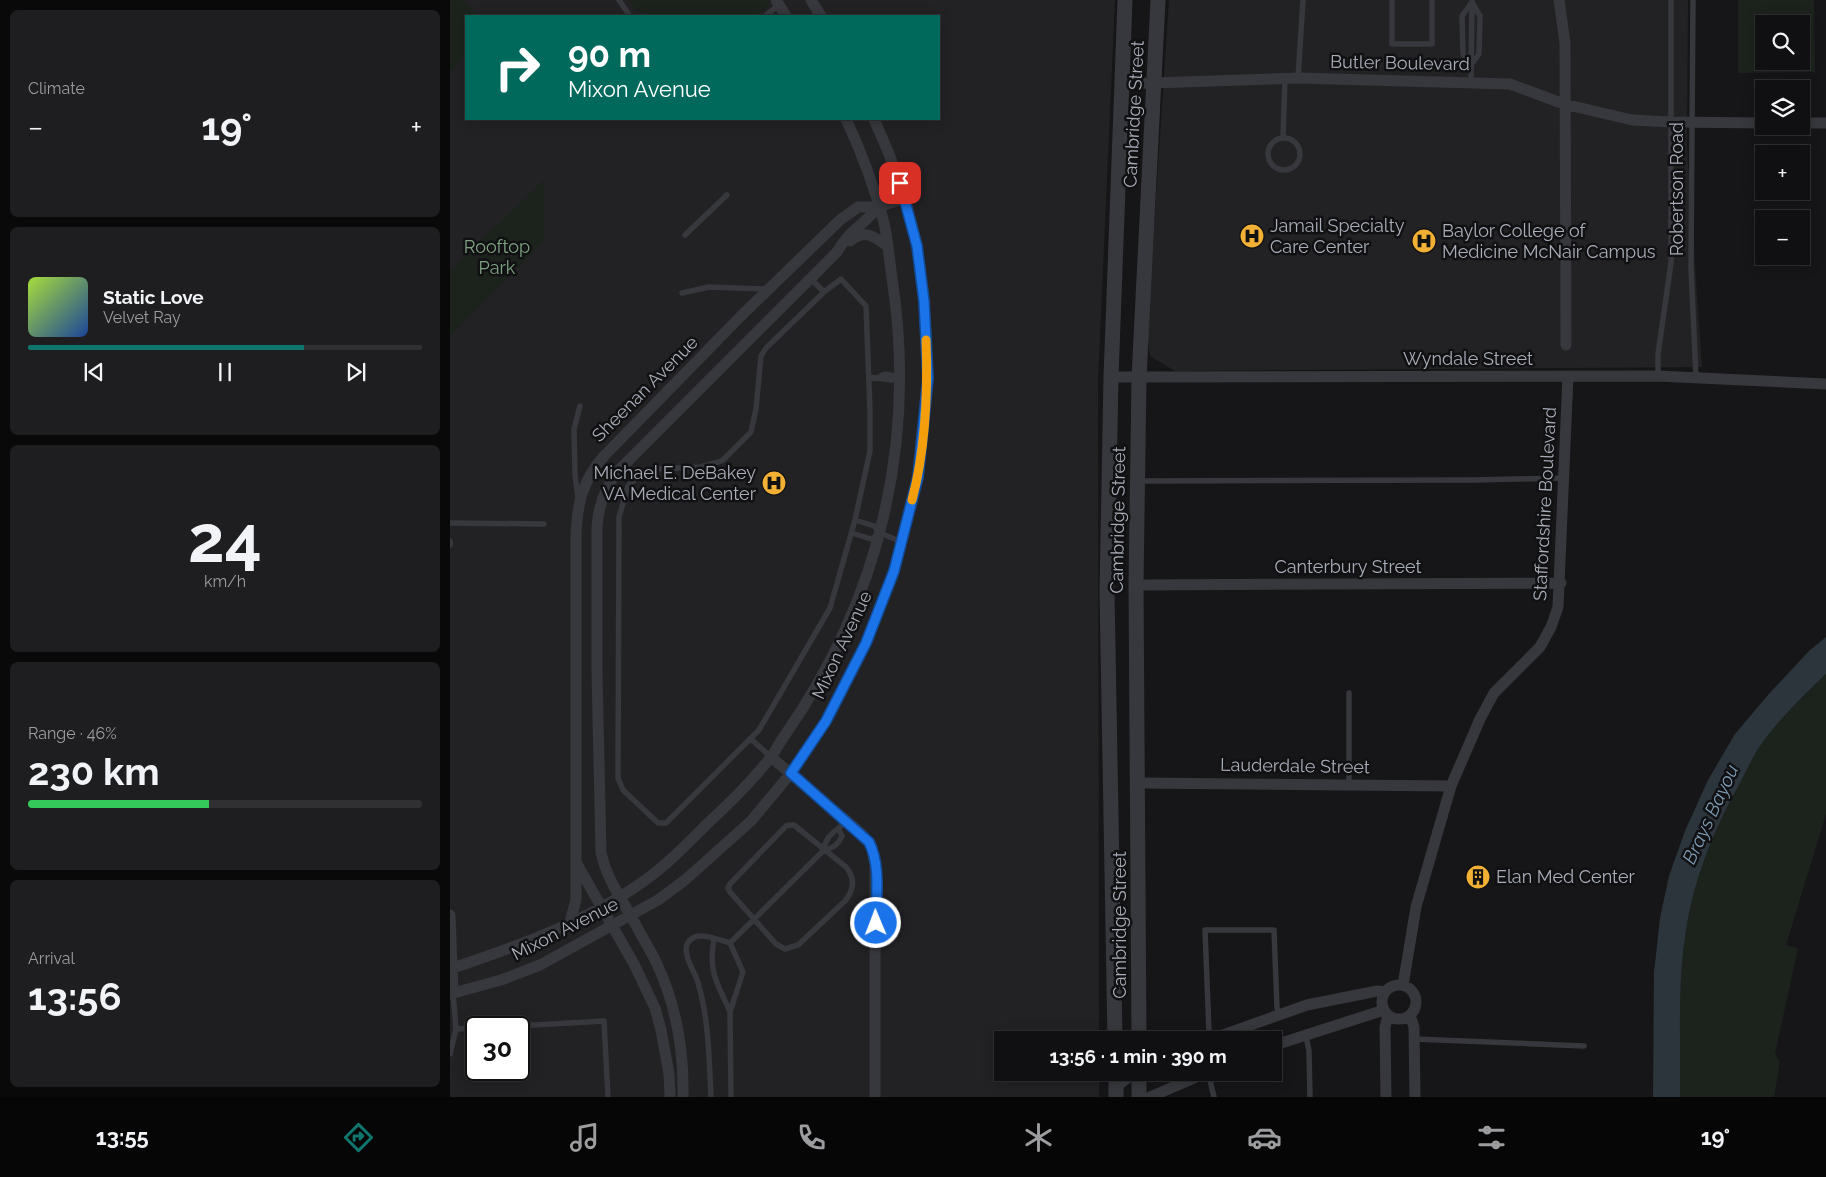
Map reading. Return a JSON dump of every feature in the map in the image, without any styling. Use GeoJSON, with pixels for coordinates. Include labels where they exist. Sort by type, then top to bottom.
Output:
{"type":"FeatureCollection","features":[{"type":"Feature","properties":{"kind":"street"},"geometry":{"type":"LineString","coordinates":[[811,0],[820,15]]}},
{"type":"Feature","properties":{"kind":"street","name":"Cambridge Street"},"geometry":{"type":"LineString","coordinates":[[1115,1031],[1107,591],[1111,377],[1126,0]]}},
{"type":"Feature","properties":{"kind":"street","name":"Cambridge Street"},"geometry":{"type":"LineString","coordinates":[[1139,1031],[1137,481],[1139,378],[1158,0]]}},
{"type":"Feature","properties":{"kind":"street"},"geometry":{"type":"LineString","coordinates":[[1559,0],[1565,43],[1566,345]]}},
{"type":"Feature","properties":{"kind":"street"},"geometry":{"type":"LineString","coordinates":[[779,2],[786,15]]}},
{"type":"Feature","properties":{"kind":"street","name":"Butler Boulevard"},"geometry":{"type":"LineString","coordinates":[[1122,84],[1298,78],[1510,84],[1564,104],[1632,120],[1755,123]]}},
{"type":"Feature","properties":{"kind":"street","name":"Mixon Avenue"},"geometry":{"type":"LineString","coordinates":[[451,968],[513,947],[601,908],[648,878],[676,855],[730,802],[771,757],[798,718],[835,653],[862,592],[880,533],[894,470],[898,436],[897,312],[884,222],[846,120]]}},
{"type":"Feature","properties":{"kind":"street","name":"Mixon Avenue"},"geometry":{"type":"LineString","coordinates":[[452,994],[501,980],[540,965],[631,916],[658,900],[685,880],[751,821],[791,773],[826,721],[866,643],[894,571],[918,477],[928,378],[924,301],[917,246],[905,198],[874,120]]}},
{"type":"Feature","properties":{"kind":"street"},"geometry":{"type":"LineString","coordinates":[[1810,123],[1826,123]]}},
{"type":"Feature","properties":{"kind":"street","name":"Sheenan Avenue"},"geometry":{"type":"LineString","coordinates":[[570,922],[576,900],[576,537],[578,505],[587,479],[604,456],[769,289],[848,215],[858,208],[879,207],[905,198]]}},
{"type":"Feature","properties":{"kind":"street","name":"Sheenan Avenue"},"geometry":{"type":"LineString","coordinates":[[683,1097],[682,1055],[671,1004],[657,965],[608,875],[601,852],[597,672],[597,518],[606,489],[619,470],[837,252],[843,240],[867,221],[879,207]]}},
{"type":"Feature","properties":{"kind":"street"},"geometry":{"type":"LineString","coordinates":[[837,252],[860,234],[873,236],[887,246]]}},
{"type":"Feature","properties":{"kind":"street","name":"Staffordshire Boulevard"},"geometry":{"type":"LineString","coordinates":[[1403,985],[1416,907],[1451,786],[1480,718],[1494,693],[1540,647],[1551,627],[1558,607],[1561,583],[1568,376]]}},
{"type":"Feature","properties":{"kind":"street","name":"Wyndale Street"},"geometry":{"type":"LineString","coordinates":[[1111,377],[1658,376],[1826,384]]}},
{"type":"Feature","properties":{"kind":"street","name":"Canterbury Street"},"geometry":{"type":"LineString","coordinates":[[1136,585],[1561,583]]}},
{"type":"Feature","properties":{"kind":"street"},"geometry":{"type":"LineString","coordinates":[[576,671],[597,672]]}},
{"type":"Feature","properties":{"kind":"street"},"geometry":{"type":"LineString","coordinates":[[771,757],[791,773],[843,825],[869,842],[875,859],[875,1097]]}},
{"type":"Feature","properties":{"kind":"street","name":"Lauderdale Street"},"geometry":{"type":"LineString","coordinates":[[1138,783],[1451,786]]}},
{"type":"Feature","properties":{"kind":"street","name":"Sheenan Avenue"},"geometry":{"type":"LineString","coordinates":[[576,863],[634,964],[655,1008],[669,1074],[670,1097]]}},
{"type":"Feature","properties":{"kind":"street"},"geometry":{"type":"LineString","coordinates":[[450,915],[452,994]]}},
{"type":"Feature","properties":{"kind":"street"},"geometry":{"type":"LineString","coordinates":[[1282,1043],[1386,1013],[1399,1019],[1410,1015],[1414,1011],[1417,1000],[1412,990],[1403,985],[1393,986],[1385,992],[1382,1001],[1386,1013],[1386,1097]]}},
{"type":"Feature","properties":{"kind":"street"},"geometry":{"type":"LineString","coordinates":[[1229,1031],[1307,1005],[1377,991],[1385,992]]}},
{"type":"Feature","properties":{"kind":"street"},"geometry":{"type":"LineString","coordinates":[[1410,1015],[1414,1027],[1415,1097]]}},
{"type":"Feature","properties":{"kind":"street"},"geometry":{"type":"LineString","coordinates":[[1139,1081],[1139,1097]]}},
{"type":"Feature","properties":{"kind":"street"},"geometry":{"type":"LineString","coordinates":[[1150,1097],[1187,1081]]}},
{"type":"Feature","properties":{"kind":"lane"},"geometry":{"type":"LineString","coordinates":[[619,0],[629,15]]}},
{"type":"Feature","properties":{"kind":"lane"},"geometry":{"type":"LineString","coordinates":[[1298,78],[1303,0]]}},
{"type":"Feature","properties":{"kind":"lane"},"geometry":{"type":"LineString","coordinates":[[1392,0],[1392,44],[1432,44],[1432,0]]}},
{"type":"Feature","properties":{"kind":"lane","name":"Robertson Road"},"geometry":{"type":"LineString","coordinates":[[1658,376],[1658,354],[1670,264],[1671,0]]}},
{"type":"Feature","properties":{"kind":"lane","name":"Robertson Road"},"geometry":{"type":"LineString","coordinates":[[1693,0],[1691,267],[1696,378]]}},
{"type":"Feature","properties":{"kind":"lane"},"geometry":{"type":"LineString","coordinates":[[1471,66],[1463,54],[1462,16],[1472,1]]}},
{"type":"Feature","properties":{"kind":"lane"},"geometry":{"type":"LineString","coordinates":[[1471,83],[1472,1]]}},
{"type":"Feature","properties":{"kind":"lane"},"geometry":{"type":"LineString","coordinates":[[766,15],[779,2]]}},
{"type":"Feature","properties":{"kind":"lane"},"geometry":{"type":"LineString","coordinates":[[1284,137],[1285,79]]}},
{"type":"Feature","properties":{"kind":"lane"},"geometry":{"type":"LineString","coordinates":[[1284,137],[1294,141],[1300,150],[1299,161],[1296,166],[1286,171],[1271,165],[1267,155],[1270,145],[1278,138],[1284,137]]}},
{"type":"Feature","properties":{"kind":"lane"},"geometry":{"type":"LineString","coordinates":[[685,235],[727,195]]}},
{"type":"Feature","properties":{"kind":"lane"},"geometry":{"type":"LineString","coordinates":[[810,278],[824,292]]}},
{"type":"Feature","properties":{"kind":"lane"},"geometry":{"type":"LineString","coordinates":[[841,280],[866,306],[869,377],[870,451],[852,533],[830,608],[759,730],[666,823],[658,823],[623,790],[618,778],[619,517],[628,486],[641,474],[656,469],[710,465],[723,460],[751,432],[756,409],[761,356],[766,348],[824,292],[841,280]]}},
{"type":"Feature","properties":{"kind":"lane"},"geometry":{"type":"LineString","coordinates":[[682,293],[709,287],[769,289]]}},
{"type":"Feature","properties":{"kind":"lane"},"geometry":{"type":"LineString","coordinates":[[869,377],[892,374],[898,377]]}},
{"type":"Feature","properties":{"kind":"lane"},"geometry":{"type":"LineString","coordinates":[[578,505],[574,429],[580,406]]}},
{"type":"Feature","properties":{"kind":"lane"},"geometry":{"type":"LineString","coordinates":[[1137,481],[1457,481],[1564,478]]}},
{"type":"Feature","properties":{"kind":"lane"},"geometry":{"type":"LineString","coordinates":[[855,520],[874,526],[880,533],[902,542]]}},
{"type":"Feature","properties":{"kind":"lane"},"geometry":{"type":"LineString","coordinates":[[450,523],[544,524]]}},
{"type":"Feature","properties":{"kind":"lane"},"geometry":{"type":"LineString","coordinates":[[852,533],[871,539],[880,533]]}},
{"type":"Feature","properties":{"kind":"lane"},"geometry":{"type":"LineString","coordinates":[[1349,693],[1349,784]]}},
{"type":"Feature","properties":{"kind":"lane"},"geometry":{"type":"LineString","coordinates":[[751,739],[771,757]]}},
{"type":"Feature","properties":{"kind":"lane"},"geometry":{"type":"LineString","coordinates":[[794,825],[824,850],[846,867],[852,875],[854,885],[850,895],[798,945],[790,949],[780,947],[754,920],[728,888],[786,826],[794,825]]}},
{"type":"Feature","properties":{"kind":"lane"},"geometry":{"type":"LineString","coordinates":[[824,850],[825,841],[834,830],[843,825]]}},
{"type":"Feature","properties":{"kind":"lane"},"geometry":{"type":"LineString","coordinates":[[730,943],[824,850],[833,848],[842,836],[843,825]]}},
{"type":"Feature","properties":{"kind":"lane"},"geometry":{"type":"LineString","coordinates":[[1210,1031],[1205,930],[1274,930],[1278,1008],[1280,1015]]}},
{"type":"Feature","properties":{"kind":"lane"},"geometry":{"type":"LineString","coordinates":[[711,1097],[708,1031],[698,983],[686,952],[690,940],[696,937],[730,943]]}},
{"type":"Feature","properties":{"kind":"lane"},"geometry":{"type":"LineString","coordinates":[[714,939],[711,957],[712,968],[730,1012]]}},
{"type":"Feature","properties":{"kind":"lane"},"geometry":{"type":"LineString","coordinates":[[730,943],[742,968],[743,976],[730,1012],[731,1097]]}},
{"type":"Feature","properties":{"kind":"lane"},"geometry":{"type":"LineString","coordinates":[[450,1054],[456,1029],[452,994]]}},
{"type":"Feature","properties":{"kind":"lane"},"geometry":{"type":"LineString","coordinates":[[530,1025],[604,1021],[608,1097]]}},
{"type":"Feature","properties":{"kind":"lane"},"geometry":{"type":"LineString","coordinates":[[456,1029],[465,1029]]}},
{"type":"Feature","properties":{"kind":"lane"},"geometry":{"type":"LineString","coordinates":[[1306,1036],[1310,1051],[1310,1097]]}},
{"type":"Feature","properties":{"kind":"lane"},"geometry":{"type":"LineString","coordinates":[[1414,1039],[1584,1046]]}},
{"type":"Feature","properties":{"kind":"lane"},"geometry":{"type":"LineString","coordinates":[[1210,1081],[1214,1097]]}},
{"type":"Feature","properties":{"kind":"shaded area","name":"Michael E. DeBakey VA Medical Center"},"geometry":{"type":"Polygon","coordinates":[[[450,0],[1115,0],[1098,381],[1099,1031],[994,1031],[994,1081],[1099,1081],[1099,1097],[450,1097],[450,0]]]}},
{"type":"Feature","properties":{"kind":"shaded area","name":"Baylor College of Medicine McNair Campus"},"geometry":{"type":"Polygon","coordinates":[[[1169,0],[1688,0],[1687,148],[1702,367],[1175,371],[1150,356],[1147,334],[1169,0]]]}},
{"type":"Feature","properties":{"kind":"green space"},"geometry":{"type":"Polygon","coordinates":[[[450,0],[463,0],[478,15],[465,15],[465,58],[450,73],[450,0]]]}},
{"type":"Feature","properties":{"kind":"green space"},"geometry":{"type":"Polygon","coordinates":[[[629,0],[770,0],[766,9],[756,15],[645,15],[644,12],[637,11],[629,0]]]}},
{"type":"Feature","properties":{"kind":"green space"},"geometry":{"type":"Polygon","coordinates":[[[1738,0],[1814,0],[1815,72],[1738,73],[1738,0]]]}},
{"type":"Feature","properties":{"kind":"green space","name":"Rooftop Park"},"geometry":{"type":"Polygon","coordinates":[[[544,180],[543,242],[450,337],[450,272],[544,180]]]}},
{"type":"Feature","properties":{"kind":"green space"},"geometry":{"type":"Polygon","coordinates":[[[1826,674],[1826,814],[1786,945],[1798,948],[1775,1054],[1780,1062],[1774,1097],[1680,1097],[1680,993],[1683,951],[1694,892],[1706,854],[1722,818],[1758,749],[1799,700],[1826,674]]]}},
{"type":"Feature","properties":{"kind":"water","name":"Brays Bayou"},"geometry":{"type":"Polygon","coordinates":[[[1826,637],[1826,674],[1799,700],[1758,749],[1722,818],[1706,854],[1694,892],[1683,951],[1680,993],[1680,1097],[1653,1097],[1654,973],[1660,918],[1669,876],[1685,831],[1708,780],[1735,734],[1809,651],[1826,637]]]}},
{"type":"Feature","properties":{"kind":"slow traffic"},"geometry":{"type":"LineString","coordinates":[[912,500],[918,477],[928,378],[926,340]]}},
{"type":"Feature","properties":{"kind":"place","name":"Jamail Specialty Care Center"},"geometry":{"type":"Point","coordinates":[1252,236]}},
{"type":"Feature","properties":{"kind":"place","name":"Baylor College of Medicine McNair Campus"},"geometry":{"type":"Point","coordinates":[1424,241]}},
{"type":"Feature","properties":{"kind":"place","name":"Michael E. DeBakey VA Medical Center"},"geometry":{"type":"Point","coordinates":[774,483]}},
{"type":"Feature","properties":{"kind":"place","name":"Elan Med Center"},"geometry":{"type":"Point","coordinates":[1478,877]}},
{"type":"Feature","properties":{"kind":"route"},"geometry":{"type":"LineString","coordinates":[[876,923],[875,866],[872,847],[862,834],[791,773],[826,721],[866,643],[894,571],[918,477],[928,378],[924,301],[917,246],[900,183]]}}]}
